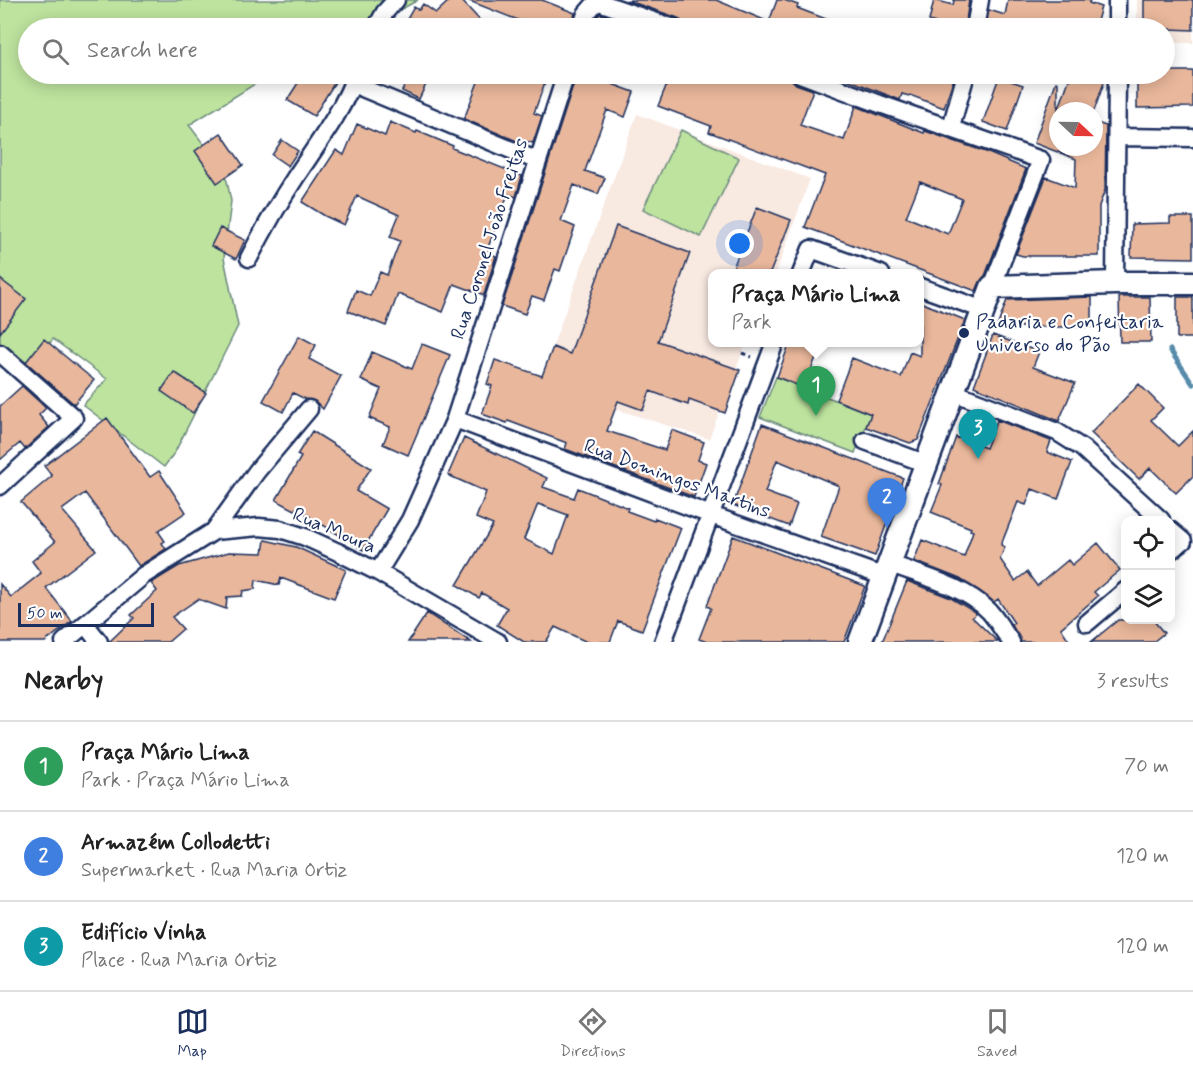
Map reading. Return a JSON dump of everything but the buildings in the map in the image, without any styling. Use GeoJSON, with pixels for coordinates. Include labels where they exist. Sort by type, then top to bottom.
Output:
{"type":"FeatureCollection","features":[{"type":"Feature","properties":{"kind":"main road"},"geometry":{"type":"LineString","coordinates":[[860,642],[992,287],[1193,283]]}},
{"type":"Feature","properties":{"kind":"street"},"geometry":{"type":"LineString","coordinates":[[382,18],[396,0]]}},
{"type":"Feature","properties":{"kind":"street"},"geometry":{"type":"LineString","coordinates":[[585,18],[597,0],[646,18]]}},
{"type":"Feature","properties":{"kind":"street"},"geometry":{"type":"LineString","coordinates":[[977,18],[980,0]]}},
{"type":"Feature","properties":{"kind":"street"},"geometry":{"type":"LineString","coordinates":[[1117,0],[1117,18]]}},
{"type":"Feature","properties":{"kind":"street"},"geometry":{"type":"LineString","coordinates":[[249,258],[351,84]]}},
{"type":"Feature","properties":{"kind":"street"},"geometry":{"type":"LineString","coordinates":[[365,84],[538,160]]}},
{"type":"Feature","properties":{"kind":"street","name":"Rua Coronel João Freitas"},"geometry":{"type":"LineString","coordinates":[[378,572],[410,520],[455,418],[563,84]]}},
{"type":"Feature","properties":{"kind":"street"},"geometry":{"type":"LineString","coordinates":[[826,84],[1041,160],[992,287]]}},
{"type":"Feature","properties":{"kind":"street"},"geometry":{"type":"LineString","coordinates":[[951,127],[963,84]]}},
{"type":"Feature","properties":{"kind":"street"},"geometry":{"type":"LineString","coordinates":[[1115,283],[1117,84]]}},
{"type":"Feature","properties":{"kind":"street"},"geometry":{"type":"LineString","coordinates":[[1117,137],[1193,138]]}},
{"type":"Feature","properties":{"kind":"street"},"geometry":{"type":"LineString","coordinates":[[803,269],[811,249],[869,269]]}},
{"type":"Feature","properties":{"kind":"street"},"geometry":{"type":"LineString","coordinates":[[924,288],[984,310]]}},
{"type":"Feature","properties":{"kind":"street"},"geometry":{"type":"LineString","coordinates":[[663,642],[773,347]]}},
{"type":"Feature","properties":{"kind":"street"},"geometry":{"type":"LineString","coordinates":[[0,353],[75,418],[0,486]]}},
{"type":"Feature","properties":{"kind":"street"},"geometry":{"type":"LineString","coordinates":[[953,392],[1058,432],[1082,448],[1157,516]]}},
{"type":"Feature","properties":{"kind":"street"},"geometry":{"type":"LineString","coordinates":[[214,531],[257,471],[309,409]]}},
{"type":"Feature","properties":{"kind":"street","name":"Rua Domingos Martins"},"geometry":{"type":"LineString","coordinates":[[455,418],[711,515],[888,571],[951,588],[972,598],[988,610],[1011,642]]}},
{"type":"Feature","properties":{"kind":"street"},"geometry":{"type":"LineString","coordinates":[[865,441],[927,464]]}},
{"type":"Feature","properties":{"kind":"street","name":"Rua Moura"},"geometry":{"type":"LineString","coordinates":[[64,642],[144,575],[214,531],[259,527],[280,529],[313,541],[378,572],[498,642]]}},
{"type":"Feature","properties":{"kind":"street"},"geometry":{"type":"LineString","coordinates":[[1175,534],[1183,541],[1175,548]]}},
{"type":"Feature","properties":{"kind":"street"},"geometry":{"type":"LineString","coordinates":[[1087,623],[1121,593]]}},
{"type":"Feature","properties":{"kind":"street"},"geometry":{"type":"LineString","coordinates":[[85,624],[99,642]]}},
{"type":"Feature","properties":{"kind":"shaded area"},"geometry":{"type":"Polygon","coordinates":[[[1137,0],[1193,0],[1193,43],[1175,43],[1175,18],[1137,18],[1137,0]]]}},
{"type":"Feature","properties":{"kind":"shaded area"},"geometry":{"type":"Polygon","coordinates":[[[637,114],[810,179],[777,269],[708,269],[708,347],[744,347],[709,439],[594,402],[540,381],[637,114]]]}},
{"type":"Feature","properties":{"kind":"green space"},"geometry":{"type":"Polygon","coordinates":[[[0,0],[418,0],[384,18],[18,18],[18,84],[255,84],[189,125],[215,159],[227,181],[231,201],[224,258],[238,326],[175,452],[164,467],[83,405],[107,379],[53,339],[30,369],[0,345],[0,0]]]}},
{"type":"Feature","properties":{"kind":"green space"},"geometry":{"type":"Polygon","coordinates":[[[681,130],[739,158],[701,237],[643,209],[681,130]]]}},
{"type":"Feature","properties":{"kind":"green space"},"geometry":{"type":"Polygon","coordinates":[[[776,377],[871,414],[855,453],[760,417],[776,377]]]}},
{"type":"Feature","properties":{"kind":"waterway"},"geometry":{"type":"LineString","coordinates":[[1170,350],[1193,384]]}},
{"type":"Feature","properties":{"kind":"place","name":"Padaria e Confeitaria Universo do Pão"},"geometry":{"type":"Point","coordinates":[964,333]}},
{"type":"Feature","properties":{"kind":"place","name":"Praça Mário Lima"},"geometry":{"type":"Point","coordinates":[816,416]}},
{"type":"Feature","properties":{"kind":"place","name":"Edifício Vinha"},"geometry":{"type":"Point","coordinates":[978,459]}},
{"type":"Feature","properties":{"kind":"place","name":"Armazém Collodetti"},"geometry":{"type":"Point","coordinates":[887,528]}}]}
